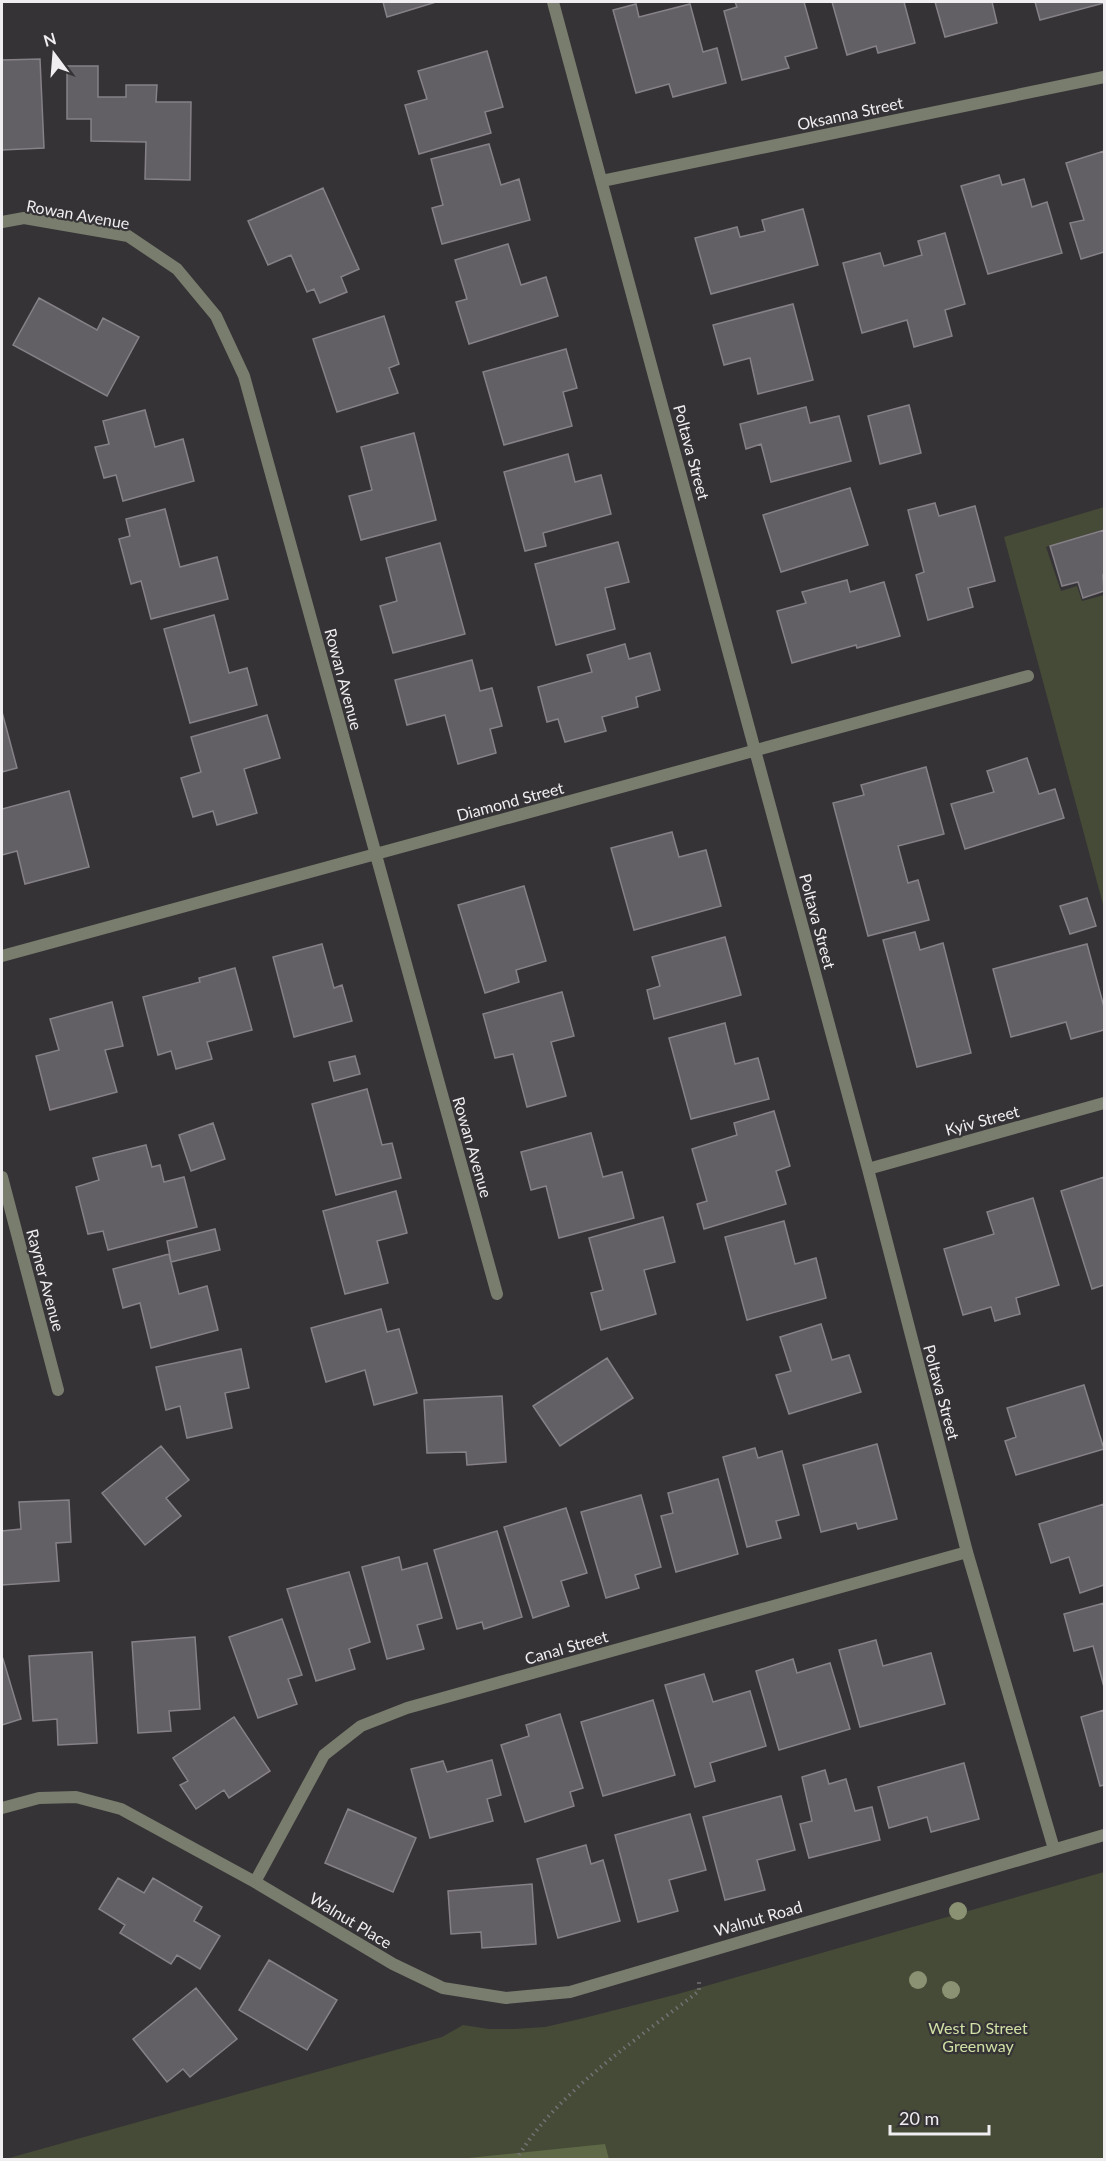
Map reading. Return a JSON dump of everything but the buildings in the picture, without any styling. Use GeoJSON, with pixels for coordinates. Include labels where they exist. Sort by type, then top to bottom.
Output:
{"type":"FeatureCollection","features":[{"type":"Feature","properties":{"kind":"street","name":"Poltava Street"},"geometry":{"type":"LineString","coordinates":[[553,2],[868,1168],[967,1552],[1054,1849]]}},
{"type":"Feature","properties":{"kind":"street","name":"Oksanna Street"},"geometry":{"type":"LineString","coordinates":[[602,181],[1104,77]]}},
{"type":"Feature","properties":{"kind":"street","name":"Rowan Avenue"},"geometry":{"type":"LineString","coordinates":[[2,222],[24,218],[128,237],[177,269],[216,316],[244,376],[497,1294]]}},
{"type":"Feature","properties":{"kind":"street","name":"Diamond Street"},"geometry":{"type":"LineString","coordinates":[[2,956],[1028,676]]}},
{"type":"Feature","properties":{"kind":"street","name":"Kyiv Street"},"geometry":{"type":"LineString","coordinates":[[868,1168],[1104,1103]]}},
{"type":"Feature","properties":{"kind":"street","name":"Rayner Avenue"},"geometry":{"type":"LineString","coordinates":[[2,1177],[58,1390]]}},
{"type":"Feature","properties":{"kind":"street","name":"Canal Street"},"geometry":{"type":"LineString","coordinates":[[255,1882],[324,1755],[361,1726],[406,1708],[967,1552]]}},
{"type":"Feature","properties":{"kind":"street","name":"Walnut Place"},"geometry":{"type":"LineString","coordinates":[[2,1808],[39,1798],[76,1797],[121,1809],[255,1882],[393,1964],[443,1988],[506,1998],[570,1992],[698,1953]]}},
{"type":"Feature","properties":{"kind":"street","name":"Walnut Road"},"geometry":{"type":"LineString","coordinates":[[698,1953],[1104,1835]]}},
{"type":"Feature","properties":{"kind":"path","name":"Walnut Road"},"geometry":{"type":"LineString","coordinates":[[516,2160],[527,2141],[579,2086],[699,1991],[698,1953]]}},
{"type":"Feature","properties":{"kind":"green space"},"geometry":{"type":"Polygon","coordinates":[[[1104,507],[1104,529],[1046,547],[1061,591],[1077,586],[1082,601],[1104,595],[1104,908],[1004,537],[1104,507]]]}},
{"type":"Feature","properties":{"kind":"green space","name":"West D Street Greenway"},"geometry":{"type":"Polygon","coordinates":[[[1104,1872],[1104,2159],[2,2160],[442,2037],[463,2025],[489,2029],[514,2029],[545,2027],[584,2018],[678,1994],[1104,1872]]]}},
{"type":"Feature","properties":{"kind":"green space"},"geometry":{"type":"Polygon","coordinates":[[[605,2144],[609,2159],[458,2159],[605,2144]]]}}]}
